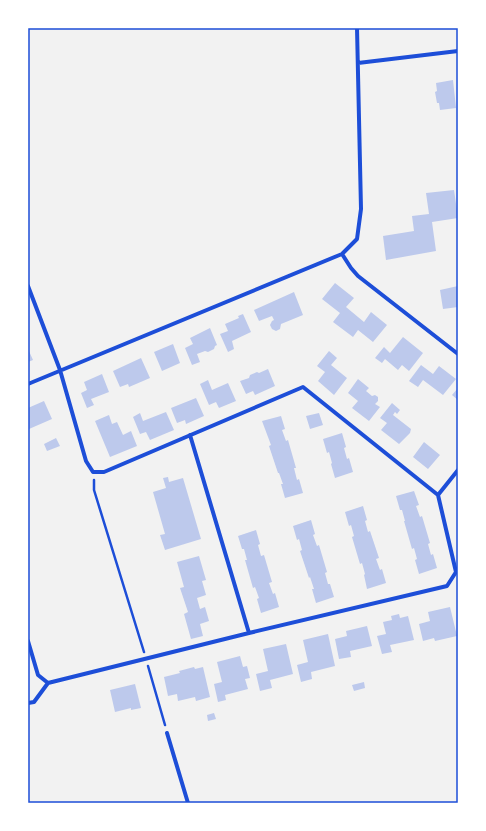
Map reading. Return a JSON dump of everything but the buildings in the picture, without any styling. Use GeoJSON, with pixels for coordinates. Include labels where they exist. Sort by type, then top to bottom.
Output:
{"type":"FeatureCollection","features":[{"type":"Feature","properties":{"kind":"street"},"geometry":{"type":"LineString","coordinates":[[28,384],[342,254],[357,239],[361,209],[357,28]]}},
{"type":"Feature","properties":{"kind":"street"},"geometry":{"type":"LineString","coordinates":[[358,63],[458,51]]}},
{"type":"Feature","properties":{"kind":"street"},"geometry":{"type":"LineString","coordinates":[[342,254],[350,268],[358,276],[458,354]]}},
{"type":"Feature","properties":{"kind":"street"},"geometry":{"type":"LineString","coordinates":[[28,286],[60,370],[86,462],[93,472],[104,472],[303,387],[438,495],[456,572],[447,586],[48,683],[34,702],[28,703]]}},
{"type":"Feature","properties":{"kind":"street"},"geometry":{"type":"LineString","coordinates":[[190,435],[249,633]]}},
{"type":"Feature","properties":{"kind":"street"},"geometry":{"type":"LineString","coordinates":[[438,495],[458,470]]}},
{"type":"Feature","properties":{"kind":"street"},"geometry":{"type":"LineString","coordinates":[[28,641],[38,675],[48,683]]}},
{"type":"Feature","properties":{"kind":"street"},"geometry":{"type":"LineString","coordinates":[[167,733],[188,803]]}},
{"type":"Feature","properties":{"kind":"path"},"geometry":{"type":"LineString","coordinates":[[93,472],[94,490],[146,658],[167,733]]}}]}
